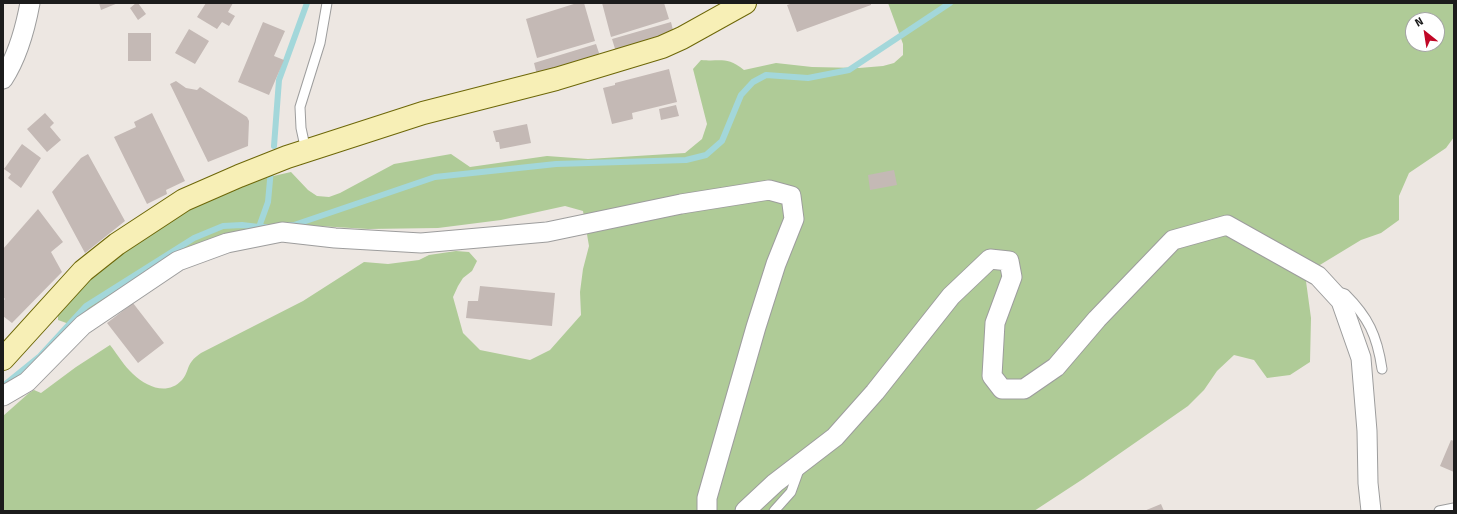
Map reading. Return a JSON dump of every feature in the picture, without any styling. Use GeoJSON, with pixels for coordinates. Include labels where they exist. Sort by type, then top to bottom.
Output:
{"type":"FeatureCollection","features":[{"type":"Feature","properties":{"kind":"street"},"geometry":{"type":"LineString","coordinates":[[3,79],[12,64],[25,26],[30,3]]}},
{"type":"Feature","properties":{"kind":"street"},"geometry":{"type":"LineString","coordinates":[[3,359],[83,271],[123,240],[184,200],[287,157],[423,113],[556,79],[662,47],[682,38],[745,3]]}},
{"type":"Feature","properties":{"kind":"street"},"geometry":{"type":"LineString","coordinates":[[3,396],[27,382],[82,325],[178,262],[227,243],[282,232],[335,238],[421,243],[547,232],[681,204],[769,190],[791,196],[794,219],[776,264],[756,327],[707,498],[707,511]]}},
{"type":"Feature","properties":{"kind":"street"},"geometry":{"type":"LineString","coordinates":[[745,511],[775,483],[835,437],[875,392],[951,296],[990,259],[1009,261],[1012,277],[995,323],[992,376],[1002,389],[1024,389],[1056,367],[1097,319],[1173,240],[1227,225],[1318,276],[1340,301],[1361,358],[1367,431],[1368,483],[1371,511]]}},
{"type":"Feature","properties":{"kind":"lane"},"geometry":{"type":"LineString","coordinates":[[306,151],[301,128],[300,107],[320,43],[327,3]]}},
{"type":"Feature","properties":{"kind":"lane"},"geometry":{"type":"LineString","coordinates":[[1332,292],[1345,294],[1360,309],[1374,335],[1382,369]]}},
{"type":"Feature","properties":{"kind":"lane"},"geometry":{"type":"LineString","coordinates":[[774,511],[791,492],[802,462]]}},
{"type":"Feature","properties":{"kind":"lane"},"geometry":{"type":"LineString","coordinates":[[1439,511],[1454,508]]}},
{"type":"Feature","properties":{"kind":"green space"},"geometry":{"type":"Polygon","coordinates":[[[888,3],[1454,3],[1454,137],[1446,148],[1409,173],[1399,196],[1399,220],[1381,233],[1361,240],[1305,274],[1311,318],[1310,362],[1290,375],[1267,378],[1254,360],[1234,355],[1217,371],[1204,390],[1188,406],[1034,511],[3,511],[3,416],[29,393],[34,390],[41,393],[76,367],[110,345],[127,368],[144,383],[157,388],[170,388],[182,380],[190,363],[201,353],[303,301],[364,262],[388,264],[419,260],[429,255],[456,251],[469,252],[477,261],[472,271],[463,278],[453,297],[463,333],[480,350],[530,360],[550,350],[581,315],[580,292],[583,269],[589,246],[583,211],[565,206],[501,220],[438,228],[368,229],[302,225],[242,232],[72,325],[58,320],[58,307],[101,265],[187,208],[247,182],[291,172],[308,190],[317,196],[329,197],[340,193],[394,164],[451,154],[470,167],[547,156],[588,159],[685,153],[702,139],[707,124],[693,69],[701,60],[728,61],[744,70],[776,63],[812,67],[859,68],[883,66],[894,63],[903,55],[903,44],[888,3]]]}},
{"type":"Feature","properties":{"kind":"building"},"geometry":{"type":"Polygon","coordinates":[[[99,3],[118,3],[101,10],[99,3]]]}},
{"type":"Feature","properties":{"kind":"building"},"geometry":{"type":"Polygon","coordinates":[[[138,3],[146,14],[138,20],[130,8],[138,3]]]}},
{"type":"Feature","properties":{"kind":"building"},"geometry":{"type":"Polygon","coordinates":[[[206,3],[233,3],[228,12],[235,16],[229,26],[222,22],[217,29],[197,17],[206,3]]]}},
{"type":"Feature","properties":{"kind":"building"},"geometry":{"type":"Polygon","coordinates":[[[577,3],[584,3],[595,41],[537,58],[526,19],[577,3]]]}},
{"type":"Feature","properties":{"kind":"building"},"geometry":{"type":"Polygon","coordinates":[[[602,3],[664,3],[669,19],[611,37],[602,3]]]}},
{"type":"Feature","properties":{"kind":"building"},"geometry":{"type":"Polygon","coordinates":[[[793,3],[871,3],[871,5],[797,32],[787,5],[793,3]]]}},
{"type":"Feature","properties":{"kind":"building"},"geometry":{"type":"Polygon","coordinates":[[[263,22],[285,31],[274,56],[284,60],[269,95],[238,82],[263,22]]]}},
{"type":"Feature","properties":{"kind":"building"},"geometry":{"type":"Polygon","coordinates":[[[671,22],[674,34],[616,52],[612,39],[671,22]]]}},
{"type":"Feature","properties":{"kind":"building"},"geometry":{"type":"Polygon","coordinates":[[[189,29],[209,41],[195,64],[175,53],[189,29]]]}},
{"type":"Feature","properties":{"kind":"building"},"geometry":{"type":"Polygon","coordinates":[[[128,33],[151,33],[151,61],[128,61],[128,33]]]}},
{"type":"Feature","properties":{"kind":"building"},"geometry":{"type":"Polygon","coordinates":[[[596,44],[600,56],[537,75],[534,63],[596,44]]]}},
{"type":"Feature","properties":{"kind":"building"},"geometry":{"type":"Polygon","coordinates":[[[669,69],[677,102],[632,113],[633,119],[612,124],[603,88],[615,85],[615,83],[669,69]]]}},
{"type":"Feature","properties":{"kind":"building"},"geometry":{"type":"Polygon","coordinates":[[[176,81],[186,88],[197,90],[200,87],[247,117],[249,121],[248,146],[208,162],[170,84],[176,81]]]}},
{"type":"Feature","properties":{"kind":"building"},"geometry":{"type":"Polygon","coordinates":[[[676,105],[679,116],[661,120],[659,109],[676,105]]]}},
{"type":"Feature","properties":{"kind":"building"},"geometry":{"type":"Polygon","coordinates":[[[45,113],[54,123],[50,127],[61,140],[47,152],[27,129],[45,113]]]}},
{"type":"Feature","properties":{"kind":"building"},"geometry":{"type":"Polygon","coordinates":[[[152,113],[185,181],[166,190],[167,194],[147,204],[114,137],[136,127],[134,122],[152,113]]]}},
{"type":"Feature","properties":{"kind":"building"},"geometry":{"type":"Polygon","coordinates":[[[527,124],[531,143],[500,149],[499,142],[496,142],[493,131],[527,124]]]}},
{"type":"Feature","properties":{"kind":"building"},"geometry":{"type":"Polygon","coordinates":[[[22,144],[41,158],[21,188],[8,178],[11,174],[4,169],[22,144]]]}},
{"type":"Feature","properties":{"kind":"building"},"geometry":{"type":"Polygon","coordinates":[[[88,154],[125,221],[85,253],[52,192],[81,158],[88,154]]]}},
{"type":"Feature","properties":{"kind":"building"},"geometry":{"type":"Polygon","coordinates":[[[894,170],[897,185],[870,190],[868,175],[894,170]]]}},
{"type":"Feature","properties":{"kind":"building"},"geometry":{"type":"Polygon","coordinates":[[[38,209],[63,242],[51,252],[62,272],[12,323],[3,316],[3,301],[5,299],[3,297],[3,249],[38,209]]]}},
{"type":"Feature","properties":{"kind":"building"},"geometry":{"type":"Polygon","coordinates":[[[480,286],[555,293],[552,326],[466,318],[468,301],[478,301],[480,286]]]}},
{"type":"Feature","properties":{"kind":"building"},"geometry":{"type":"Polygon","coordinates":[[[133,303],[164,343],[138,363],[107,323],[133,303]]]}},
{"type":"Feature","properties":{"kind":"building"},"geometry":{"type":"Polygon","coordinates":[[[1451,440],[1454,441],[1454,472],[1440,466],[1451,440]]]}},
{"type":"Feature","properties":{"kind":"building"},"geometry":{"type":"Polygon","coordinates":[[[1161,504],[1164,511],[1144,511],[1161,504]]]}},
{"type":"Feature","properties":{"kind":"waterway"},"geometry":{"type":"LineString","coordinates":[[274,146],[279,80],[307,3]]}},
{"type":"Feature","properties":{"kind":"waterway"},"geometry":{"type":"LineString","coordinates":[[289,225],[294,225],[435,177],[556,164],[686,160],[706,155],[722,141],[741,95],[753,82],[766,75],[808,78],[849,70],[950,3]]}},
{"type":"Feature","properties":{"kind":"waterway"},"geometry":{"type":"LineString","coordinates":[[259,227],[268,202],[271,169]]}},
{"type":"Feature","properties":{"kind":"waterway"},"geometry":{"type":"LineString","coordinates":[[3,386],[40,356],[86,306],[194,238],[223,226],[242,225],[266,227]]}}]}
